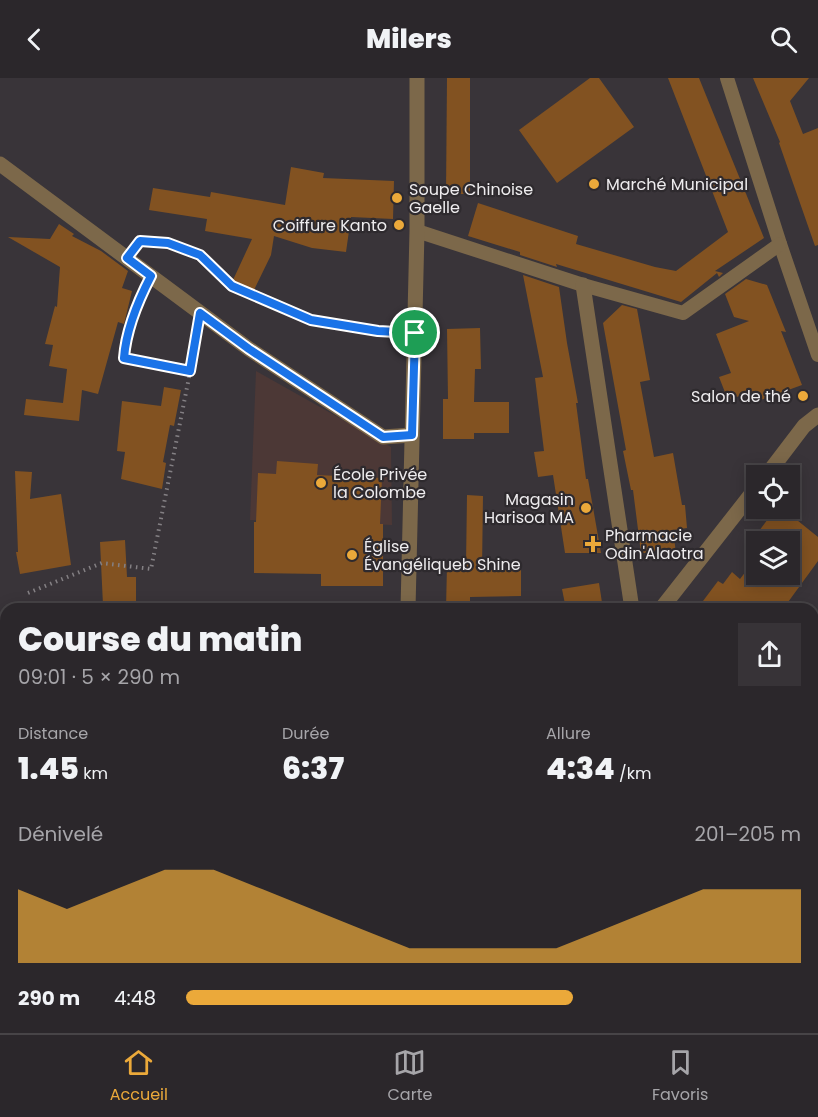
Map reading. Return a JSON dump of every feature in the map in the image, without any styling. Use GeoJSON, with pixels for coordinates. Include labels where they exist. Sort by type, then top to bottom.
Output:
{"type":"FeatureCollection","features":[{"type":"Feature","properties":{"kind":"street"},"geometry":{"type":"LineString","coordinates":[[408,603],[417,231],[417,78]]}},
{"type":"Feature","properties":{"kind":"street"},"geometry":{"type":"LineString","coordinates":[[727,78],[818,355]]}},
{"type":"Feature","properties":{"kind":"street"},"geometry":{"type":"LineString","coordinates":[[0,164],[249,349],[383,437],[412,435]]}},
{"type":"Feature","properties":{"kind":"street"},"geometry":{"type":"LineString","coordinates":[[417,231],[583,285],[683,313],[780,244]]}},
{"type":"Feature","properties":{"kind":"street"},"geometry":{"type":"LineString","coordinates":[[583,285],[631,603]]}},
{"type":"Feature","properties":{"kind":"street"},"geometry":{"type":"LineString","coordinates":[[774,465],[804,426],[818,415]]}},
{"type":"Feature","properties":{"kind":"street"},"geometry":{"type":"LineString","coordinates":[[666,603],[746,501]]}},
{"type":"Feature","properties":{"kind":"path"},"geometry":{"type":"LineString","coordinates":[[127,258],[140,241],[168,243],[200,255],[232,286],[311,320],[378,331],[415,333]]}},
{"type":"Feature","properties":{"kind":"path"},"geometry":{"type":"LineString","coordinates":[[151,276],[142,292],[125,344],[124,358],[190,371]]}},
{"type":"Feature","properties":{"kind":"path"},"geometry":{"type":"LineString","coordinates":[[28,593],[102,563],[151,569],[200,313]]}},
{"type":"Feature","properties":{"kind":"shaded area","name":"École Privée la Colombe"},"geometry":{"type":"Polygon","coordinates":[[[256,371],[391,447],[392,525],[250,520],[256,371]]]}},
{"type":"Feature","properties":{"kind":"building"},"geometry":{"type":"Polygon","coordinates":[[[447,78],[470,78],[470,194],[446,194],[447,78]]]}},
{"type":"Feature","properties":{"kind":"building"},"geometry":{"type":"Polygon","coordinates":[[[590,78],[599,78],[634,127],[557,183],[519,130],[590,78]]]}},
{"type":"Feature","properties":{"kind":"building"},"geometry":{"type":"Polygon","coordinates":[[[668,78],[699,78],[764,238],[715,271],[723,273],[719,277],[717,273],[681,302],[556,264],[557,267],[520,255],[520,252],[468,236],[478,203],[578,236],[576,244],[676,271],[728,232],[668,78]]]}},
{"type":"Feature","properties":{"kind":"building"},"geometry":{"type":"Polygon","coordinates":[[[753,78],[809,78],[790,101],[803,134],[818,128],[818,245],[815,246],[780,142],[753,78]]]}},
{"type":"Feature","properties":{"kind":"building"},"geometry":{"type":"Polygon","coordinates":[[[291,167],[324,173],[323,178],[394,181],[393,219],[351,217],[346,252],[312,248],[274,236],[271,255],[254,290],[233,280],[252,239],[205,231],[207,219],[149,210],[153,188],[210,197],[211,192],[285,205],[291,167]]]}},
{"type":"Feature","properties":{"kind":"building"},"geometry":{"type":"Polygon","coordinates":[[[59,224],[74,234],[72,236],[101,251],[128,271],[122,288],[132,291],[124,324],[118,322],[98,394],[82,390],[79,421],[24,415],[26,399],[63,403],[67,369],[49,366],[53,345],[45,344],[55,306],[57,307],[60,267],[8,237],[50,239],[59,224]]]}},
{"type":"Feature","properties":{"kind":"building"},"geometry":{"type":"Polygon","coordinates":[[[523,275],[559,287],[578,403],[576,403],[586,479],[588,479],[601,553],[565,553],[553,475],[538,477],[534,452],[544,451],[535,378],[543,377],[523,275]]]}},
{"type":"Feature","properties":{"kind":"building"},"geometry":{"type":"Polygon","coordinates":[[[746,279],[767,285],[786,332],[781,331],[802,385],[758,401],[754,391],[728,400],[719,377],[731,373],[716,334],[749,321],[734,317],[725,294],[746,279]]]}},
{"type":"Feature","properties":{"kind":"building"},"geometry":{"type":"Polygon","coordinates":[[[622,305],[637,309],[650,380],[640,382],[654,457],[673,453],[682,505],[685,505],[687,528],[673,530],[676,553],[641,553],[633,490],[631,490],[623,451],[626,450],[603,323],[622,305]]]}},
{"type":"Feature","properties":{"kind":"building"},"geometry":{"type":"Polygon","coordinates":[[[480,328],[481,369],[475,369],[474,402],[509,402],[509,433],[474,433],[474,439],[443,439],[443,399],[448,399],[447,329],[480,328]]]}},
{"type":"Feature","properties":{"kind":"building"},"geometry":{"type":"Polygon","coordinates":[[[164,387],[181,390],[174,426],[170,425],[163,462],[166,463],[162,489],[121,479],[125,452],[117,451],[122,401],[161,406],[164,387]]]}},
{"type":"Feature","properties":{"kind":"building"},"geometry":{"type":"Polygon","coordinates":[[[277,461],[318,464],[317,475],[382,478],[380,524],[383,524],[383,586],[321,586],[321,574],[254,573],[254,522],[256,522],[258,473],[276,474],[277,461]]]}},
{"type":"Feature","properties":{"kind":"building"},"geometry":{"type":"Polygon","coordinates":[[[15,471],[32,472],[30,499],[61,494],[71,565],[20,574],[16,552],[18,552],[15,471]]]}},
{"type":"Feature","properties":{"kind":"building"},"geometry":{"type":"Polygon","coordinates":[[[467,495],[483,496],[482,570],[521,570],[521,596],[470,597],[470,603],[446,603],[447,565],[466,566],[467,495]]]}},
{"type":"Feature","properties":{"kind":"building"},"geometry":{"type":"Polygon","coordinates":[[[768,519],[796,519],[818,537],[818,561],[787,603],[702,603],[718,581],[723,584],[732,572],[740,579],[746,571],[746,585],[800,585],[800,531],[759,531],[768,519]]]}},
{"type":"Feature","properties":{"kind":"building"},"geometry":{"type":"Polygon","coordinates":[[[125,540],[127,577],[136,577],[136,603],[103,603],[100,542],[125,540]]]}},
{"type":"Feature","properties":{"kind":"building"},"geometry":{"type":"Polygon","coordinates":[[[599,583],[602,603],[565,603],[562,589],[599,583]]]}},
{"type":"Feature","properties":{"kind":"place","name":"Marché Municipal"},"geometry":{"type":"Point","coordinates":[594,184]}},
{"type":"Feature","properties":{"kind":"place","name":"Soupe Chinoise Gaelle"},"geometry":{"type":"Point","coordinates":[397,198]}},
{"type":"Feature","properties":{"kind":"place","name":"Coiffure Kanto"},"geometry":{"type":"Point","coordinates":[399,225]}},
{"type":"Feature","properties":{"kind":"place","name":"Salon de thé"},"geometry":{"type":"Point","coordinates":[803,396]}},
{"type":"Feature","properties":{"kind":"place","name":"École Privée la Colombe"},"geometry":{"type":"Point","coordinates":[321,483]}},
{"type":"Feature","properties":{"kind":"place","name":"Magasin Harisoa MA"},"geometry":{"type":"Point","coordinates":[586,508]}},
{"type":"Feature","properties":{"kind":"place","name":"Pharmacie Odin'Alaotra"},"geometry":{"type":"Point","coordinates":[593,544]}},
{"type":"Feature","properties":{"kind":"place","name":"Église Évangéliqueb Shine"},"geometry":{"type":"Point","coordinates":[352,555]}},
{"type":"Feature","properties":{"kind":"route"},"geometry":{"type":"LineString","coordinates":[[140,241],[168,243],[200,255],[232,286],[311,320],[378,331],[415,333],[412,435],[383,437],[249,349],[200,313],[190,371],[124,358],[125,344],[142,292],[151,276],[127,258],[140,241]]}}]}
